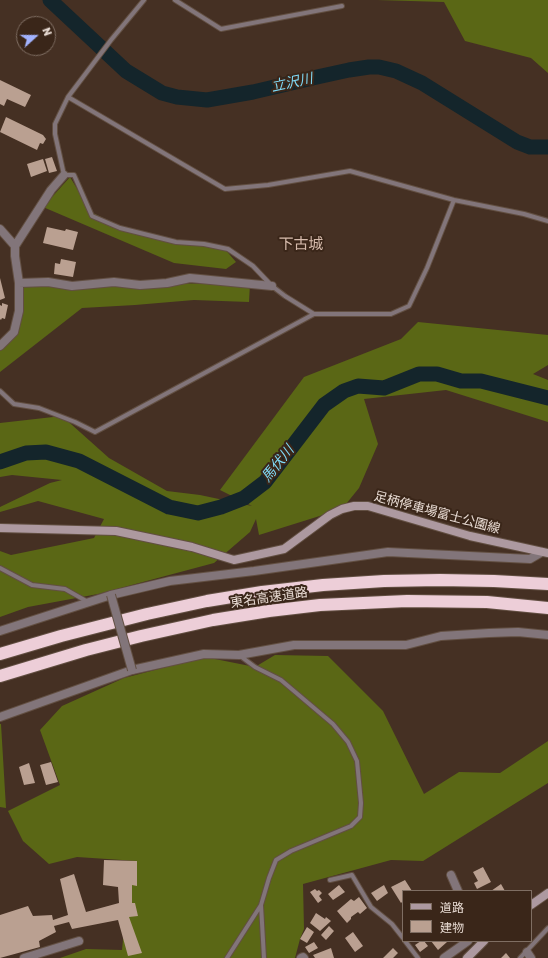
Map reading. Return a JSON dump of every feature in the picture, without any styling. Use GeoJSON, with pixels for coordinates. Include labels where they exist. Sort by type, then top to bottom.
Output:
{"type":"FeatureCollection","features":[{"type":"Feature","properties":{"kind":"highway","name":"東名高速道路"},"geometry":{"type":"LineString","coordinates":[[0,654],[61,636],[147,614],[207,601],[262,592],[384,581],[440,580],[548,584]]}},
{"type":"Feature","properties":{"kind":"highway","name":"東名高速道路"},"geometry":{"type":"LineString","coordinates":[[0,676],[86,650],[141,636],[213,620],[269,611],[320,605],[407,601],[487,602],[548,608]]}},
{"type":"Feature","properties":{"kind":"main road","name":"足柄停車場富士公園線"},"geometry":{"type":"LineString","coordinates":[[0,528],[116,531],[192,547],[234,560],[284,549],[330,515],[342,509],[354,506],[368,506],[470,536],[545,553]]}},
{"type":"Feature","properties":{"kind":"main road"},"geometry":{"type":"LineString","coordinates":[[532,904],[548,893]]}},
{"type":"Feature","properties":{"kind":"main road"},"geometry":{"type":"LineString","coordinates":[[467,958],[483,942]]}},
{"type":"Feature","properties":{"kind":"street"},"geometry":{"type":"LineString","coordinates":[[0,346],[14,332],[19,312],[19,282],[15,246],[51,190],[64,175]]}},
{"type":"Feature","properties":{"kind":"street"},"geometry":{"type":"LineString","coordinates":[[0,229],[15,246]]}},
{"type":"Feature","properties":{"kind":"street"},"geometry":{"type":"LineString","coordinates":[[19,282],[48,282],[72,286],[114,282],[140,285],[190,278],[272,286]]}},
{"type":"Feature","properties":{"kind":"street"},"geometry":{"type":"LineString","coordinates":[[0,631],[111,595],[170,581],[388,552],[530,559],[545,553]]}},
{"type":"Feature","properties":{"kind":"street"},"geometry":{"type":"LineString","coordinates":[[111,595],[132,670]]}},
{"type":"Feature","properties":{"kind":"street"},"geometry":{"type":"LineString","coordinates":[[0,717],[132,670],[204,654],[239,655],[294,646],[406,645],[441,636],[481,633],[518,632],[548,635]]}},
{"type":"Feature","properties":{"kind":"street"},"geometry":{"type":"LineString","coordinates":[[451,874],[458,890]]}},
{"type":"Feature","properties":{"kind":"street"},"geometry":{"type":"LineString","coordinates":[[24,958],[79,941]]}},
{"type":"Feature","properties":{"kind":"street"},"geometry":{"type":"LineString","coordinates":[[444,958],[467,942]]}},
{"type":"Feature","properties":{"kind":"lane"},"geometry":{"type":"LineString","coordinates":[[144,0],[111,40],[68,97],[55,124],[55,134],[64,175],[74,175],[92,216],[120,228],[176,242],[204,244],[228,249],[253,266],[272,286],[285,296],[314,314]]}},
{"type":"Feature","properties":{"kind":"lane"},"geometry":{"type":"LineString","coordinates":[[175,0],[221,30],[342,6]]}},
{"type":"Feature","properties":{"kind":"lane"},"geometry":{"type":"LineString","coordinates":[[68,97],[225,189],[268,185],[350,171],[454,200],[524,214],[548,222]]}},
{"type":"Feature","properties":{"kind":"lane"},"geometry":{"type":"LineString","coordinates":[[0,391],[14,404],[39,408],[75,422],[95,432],[314,314],[391,314],[409,306],[427,268],[454,200]]}},
{"type":"Feature","properties":{"kind":"lane"},"geometry":{"type":"LineString","coordinates":[[0,568],[32,585],[65,589],[89,602]]}},
{"type":"Feature","properties":{"kind":"lane"},"geometry":{"type":"LineString","coordinates":[[227,958],[261,905],[276,860],[291,851],[351,826],[360,818],[361,803],[357,761],[348,742],[333,724],[281,680],[255,667],[239,655]]}},
{"type":"Feature","properties":{"kind":"lane"},"geometry":{"type":"LineString","coordinates":[[330,880],[352,875],[371,907],[392,924],[402,937]]}},
{"type":"Feature","properties":{"kind":"lane"},"geometry":{"type":"LineString","coordinates":[[261,905],[264,958]]}},
{"type":"Feature","properties":{"kind":"lane"},"geometry":{"type":"LineString","coordinates":[[520,958],[529,955],[548,928]]}},
{"type":"Feature","properties":{"kind":"lane"},"geometry":{"type":"LineString","coordinates":[[406,942],[418,958]]}},
{"type":"Feature","properties":{"kind":"green space"},"geometry":{"type":"Polygon","coordinates":[[[377,0],[548,0],[548,73],[531,58],[465,41],[444,2],[377,0]]]}},
{"type":"Feature","properties":{"kind":"green space"},"geometry":{"type":"Polygon","coordinates":[[[70,177],[91,212],[137,235],[224,248],[236,262],[226,269],[174,263],[43,207],[70,177]]]}},
{"type":"Feature","properties":{"kind":"green space"},"geometry":{"type":"Polygon","coordinates":[[[24,282],[250,284],[249,302],[194,300],[82,308],[0,372],[0,345],[20,323],[24,282]]]}},
{"type":"Feature","properties":{"kind":"green space"},"geometry":{"type":"Polygon","coordinates":[[[418,322],[548,335],[548,365],[533,374],[548,380],[548,422],[446,390],[364,399],[378,444],[359,488],[342,509],[259,535],[256,519],[250,532],[214,563],[98,594],[28,607],[0,617],[0,551],[11,555],[94,538],[104,519],[38,501],[0,512],[0,507],[50,483],[62,480],[12,475],[0,477],[0,423],[62,416],[109,458],[167,491],[200,495],[252,506],[220,490],[304,377],[401,339],[418,322]]]}},
{"type":"Feature","properties":{"kind":"green space"},"geometry":{"type":"Polygon","coordinates":[[[275,655],[328,656],[383,711],[424,794],[459,772],[500,773],[548,741],[548,783],[423,861],[391,860],[303,884],[304,929],[295,958],[60,958],[86,949],[122,950],[125,919],[137,861],[77,857],[49,864],[23,841],[8,811],[60,785],[40,730],[62,706],[124,678],[205,657],[255,667],[275,655]]]}},
{"type":"Feature","properties":{"kind":"green space"},"geometry":{"type":"Polygon","coordinates":[[[1,724],[6,808],[0,807],[1,724]]]}},
{"type":"Feature","properties":{"kind":"building"},"geometry":{"type":"Polygon","coordinates":[[[0,80],[31,95],[25,107],[7,99],[4,106],[0,104],[0,80]]]}},
{"type":"Feature","properties":{"kind":"building"},"geometry":{"type":"Polygon","coordinates":[[[6,117],[43,135],[46,139],[43,144],[40,143],[37,150],[0,132],[6,117]]]}},
{"type":"Feature","properties":{"kind":"building"},"geometry":{"type":"Polygon","coordinates":[[[52,157],[57,171],[49,173],[45,159],[52,157]]]}},
{"type":"Feature","properties":{"kind":"building"},"geometry":{"type":"Polygon","coordinates":[[[43,159],[47,171],[31,177],[27,164],[43,159]]]}},
{"type":"Feature","properties":{"kind":"building"},"geometry":{"type":"Polygon","coordinates":[[[47,227],[78,232],[73,250],[43,243],[47,227]]]}},
{"type":"Feature","properties":{"kind":"building"},"geometry":{"type":"Polygon","coordinates":[[[61,259],[76,262],[73,277],[54,274],[55,263],[60,264],[61,259]]]}},
{"type":"Feature","properties":{"kind":"building"},"geometry":{"type":"Polygon","coordinates":[[[0,278],[5,298],[0,300],[0,278]]]}},
{"type":"Feature","properties":{"kind":"building"},"geometry":{"type":"Polygon","coordinates":[[[2,303],[8,305],[5,319],[2,318],[1,320],[0,305],[2,306],[2,303]]]}},
{"type":"Feature","properties":{"kind":"building"},"geometry":{"type":"Polygon","coordinates":[[[51,762],[58,782],[46,785],[40,765],[51,762]]]}},
{"type":"Feature","properties":{"kind":"building"},"geometry":{"type":"Polygon","coordinates":[[[29,763],[35,783],[24,785],[19,767],[29,763]]]}},
{"type":"Feature","properties":{"kind":"building"},"geometry":{"type":"Polygon","coordinates":[[[104,860],[137,861],[137,886],[132,885],[132,903],[135,903],[138,916],[129,917],[142,953],[128,956],[118,920],[72,929],[69,922],[54,926],[56,932],[39,941],[40,947],[0,958],[0,915],[28,906],[33,916],[52,915],[53,920],[68,915],[60,879],[74,874],[86,912],[119,903],[118,887],[103,885],[104,860]]]}},
{"type":"Feature","properties":{"kind":"building"},"geometry":{"type":"Polygon","coordinates":[[[483,867],[491,882],[477,889],[474,883],[478,881],[473,872],[483,867]]]}},
{"type":"Feature","properties":{"kind":"building"},"geometry":{"type":"Polygon","coordinates":[[[405,880],[411,890],[402,890],[401,903],[391,887],[405,880]]]}},
{"type":"Feature","properties":{"kind":"building"},"geometry":{"type":"Polygon","coordinates":[[[501,884],[504,890],[492,890],[501,884]]]}},
{"type":"Feature","properties":{"kind":"building"},"geometry":{"type":"Polygon","coordinates":[[[339,885],[345,892],[333,900],[328,894],[339,885]]]}},
{"type":"Feature","properties":{"kind":"building"},"geometry":{"type":"Polygon","coordinates":[[[384,885],[388,893],[377,901],[371,893],[384,885]]]}},
{"type":"Feature","properties":{"kind":"building"},"geometry":{"type":"Polygon","coordinates":[[[315,889],[322,893],[319,896],[322,900],[318,903],[310,892],[315,889]]]}},
{"type":"Feature","properties":{"kind":"building"},"geometry":{"type":"Polygon","coordinates":[[[359,897],[367,908],[360,914],[358,912],[351,917],[347,923],[337,911],[351,899],[354,901],[359,897]]]}},
{"type":"Feature","properties":{"kind":"building"},"geometry":{"type":"Polygon","coordinates":[[[316,913],[331,921],[320,931],[310,923],[316,913]]]}},
{"type":"Feature","properties":{"kind":"building"},"geometry":{"type":"Polygon","coordinates":[[[329,926],[334,931],[326,940],[321,935],[329,926]]]}},
{"type":"Feature","properties":{"kind":"building"},"geometry":{"type":"Polygon","coordinates":[[[307,927],[314,932],[307,943],[300,939],[307,927]]]}},
{"type":"Feature","properties":{"kind":"building"},"geometry":{"type":"Polygon","coordinates":[[[353,932],[363,946],[355,952],[345,938],[353,932]]]}},
{"type":"Feature","properties":{"kind":"building"},"geometry":{"type":"Polygon","coordinates":[[[314,942],[318,948],[309,953],[305,947],[314,942]]]}},
{"type":"Feature","properties":{"kind":"building"},"geometry":{"type":"Polygon","coordinates":[[[420,942],[425,942],[428,946],[420,952],[415,945],[420,942]]]}},
{"type":"Feature","properties":{"kind":"building"},"geometry":{"type":"Polygon","coordinates":[[[432,942],[447,942],[438,950],[432,942]]]}},
{"type":"Feature","properties":{"kind":"building"},"geometry":{"type":"Polygon","coordinates":[[[331,948],[334,958],[315,958],[313,955],[331,948]]]}},
{"type":"Feature","properties":{"kind":"building"},"geometry":{"type":"Polygon","coordinates":[[[393,948],[398,953],[393,958],[383,958],[393,948]]]}},
{"type":"Feature","properties":{"kind":"building"},"geometry":{"type":"Polygon","coordinates":[[[506,953],[510,958],[501,958],[506,953]]]}},
{"type":"Feature","properties":{"kind":"waterway","name":"立沢川"},"geometry":{"type":"LineString","coordinates":[[50,0],[126,71],[162,93],[177,97],[207,100],[253,92],[349,70],[379,67],[396,71],[422,83],[517,142],[530,147],[548,147]]}},
{"type":"Feature","properties":{"kind":"waterway","name":"馬伏川"},"geometry":{"type":"LineString","coordinates":[[0,462],[26,453],[46,452],[79,461],[169,507],[198,513],[221,507],[244,498],[265,482],[324,405],[344,391],[358,386],[384,388],[419,374],[437,374],[461,381],[481,381],[548,398]]}},
{"type":"Feature","properties":{"kind":"district","name":"下古城"},"geometry":{"type":"Point","coordinates":[301,245]}}]}
